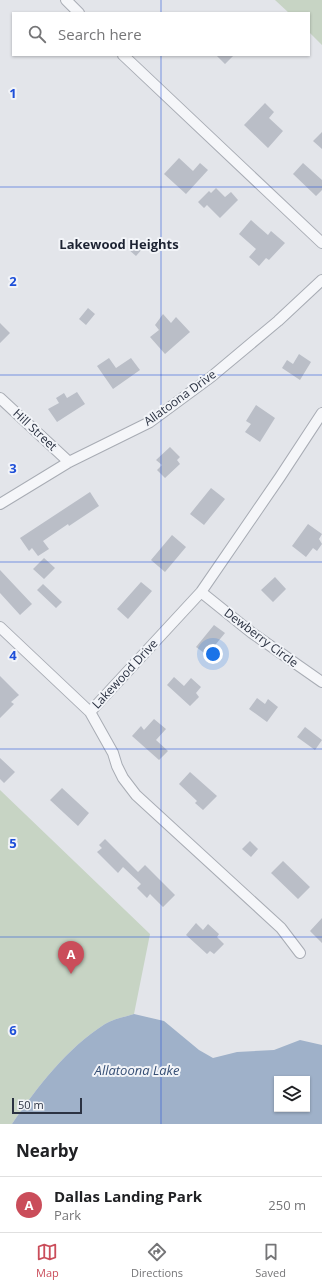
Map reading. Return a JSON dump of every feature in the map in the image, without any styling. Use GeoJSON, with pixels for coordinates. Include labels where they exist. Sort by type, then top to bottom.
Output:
{"type":"FeatureCollection","features":[{"type":"Feature","properties":{"kind":"street"},"geometry":{"type":"LineString","coordinates":[[66,0],[78,12]]}},
{"type":"Feature","properties":{"kind":"street"},"geometry":{"type":"LineString","coordinates":[[124,56],[322,243]]}},
{"type":"Feature","properties":{"kind":"street","name":"Allatoona Drive"},"geometry":{"type":"LineString","coordinates":[[0,504],[69,462],[150,422],[211,377],[266,331],[322,280]]}},
{"type":"Feature","properties":{"kind":"street","name":"Hill Street"},"geometry":{"type":"LineString","coordinates":[[0,398],[69,462]]}},
{"type":"Feature","properties":{"kind":"street","name":"Lakewood Drive"},"geometry":{"type":"LineString","coordinates":[[300,953],[281,928],[136,795],[123,778],[113,753],[90,712],[201,592],[322,413]]}},
{"type":"Feature","properties":{"kind":"street","name":"Dewberry Circle"},"geometry":{"type":"LineString","coordinates":[[201,592],[252,633],[322,682]]}},
{"type":"Feature","properties":{"kind":"street"},"geometry":{"type":"LineString","coordinates":[[0,626],[90,712]]}},
{"type":"Feature","properties":{"kind":"green space"},"geometry":{"type":"Polygon","coordinates":[[[275,0],[322,0],[322,45],[310,33],[310,12],[288,12],[275,0]]]}},
{"type":"Feature","properties":{"kind":"green space"},"geometry":{"type":"Polygon","coordinates":[[[0,790],[150,934],[134,1014],[108,1022],[65,1056],[42,1082],[12,1124],[0,1124],[0,790]]]}},
{"type":"Feature","properties":{"kind":"water","name":"Allatoona Lake"},"geometry":{"type":"Polygon","coordinates":[[[134,1014],[164,1021],[199,1050],[213,1058],[237,1052],[274,1050],[300,1040],[322,1045],[322,1124],[12,1124],[42,1082],[65,1056],[91,1034],[115,1019],[134,1014]]]}},
{"type":"Feature","properties":{"kind":"building"},"geometry":{"type":"Polygon","coordinates":[[[217,56],[233,56],[225,64],[217,56]]]}},
{"type":"Feature","properties":{"kind":"building"},"geometry":{"type":"Polygon","coordinates":[[[265,103],[274,112],[269,118],[283,131],[268,148],[244,125],[265,103]]]}},
{"type":"Feature","properties":{"kind":"building"},"geometry":{"type":"Polygon","coordinates":[[[322,132],[322,149],[313,141],[322,132]]]}},
{"type":"Feature","properties":{"kind":"building"},"geometry":{"type":"Polygon","coordinates":[[[179,158],[193,171],[200,163],[208,170],[186,194],[164,174],[179,158]]]}},
{"type":"Feature","properties":{"kind":"building"},"geometry":{"type":"Polygon","coordinates":[[[303,163],[322,180],[322,190],[316,196],[293,174],[303,163]]]}},
{"type":"Feature","properties":{"kind":"building"},"geometry":{"type":"Polygon","coordinates":[[[216,188],[225,197],[231,192],[238,200],[220,218],[207,205],[204,208],[198,202],[209,191],[211,193],[216,188]]]}},
{"type":"Feature","properties":{"kind":"building"},"geometry":{"type":"Polygon","coordinates":[[[251,220],[268,235],[271,231],[285,243],[269,260],[266,258],[259,266],[249,257],[256,249],[239,234],[251,220]]]}},
{"type":"Feature","properties":{"kind":"building"},"geometry":{"type":"Polygon","coordinates":[[[135,241],[143,248],[136,256],[128,249],[135,241]]]}},
{"type":"Feature","properties":{"kind":"building"},"geometry":{"type":"Polygon","coordinates":[[[88,308],[95,314],[86,325],[79,319],[88,308]]]}},
{"type":"Feature","properties":{"kind":"building"},"geometry":{"type":"Polygon","coordinates":[[[163,314],[171,323],[176,317],[190,332],[165,354],[150,337],[159,330],[155,325],[163,314]]]}},
{"type":"Feature","properties":{"kind":"building"},"geometry":{"type":"Polygon","coordinates":[[[0,323],[10,333],[0,343],[0,323]]]}},
{"type":"Feature","properties":{"kind":"building"},"geometry":{"type":"Polygon","coordinates":[[[299,354],[311,362],[300,380],[282,368],[287,360],[293,364],[299,354]]]}},
{"type":"Feature","properties":{"kind":"building"},"geometry":{"type":"Polygon","coordinates":[[[109,358],[116,368],[131,358],[140,370],[113,389],[97,366],[109,358]]]}},
{"type":"Feature","properties":{"kind":"building"},"geometry":{"type":"Polygon","coordinates":[[[77,392],[85,404],[57,422],[48,409],[59,403],[56,398],[64,393],[67,398],[77,392]]]}},
{"type":"Feature","properties":{"kind":"building"},"geometry":{"type":"Polygon","coordinates":[[[256,405],[275,418],[260,442],[245,432],[251,424],[246,421],[256,405]]]}},
{"type":"Feature","properties":{"kind":"building"},"geometry":{"type":"Polygon","coordinates":[[[170,447],[180,457],[177,460],[180,464],[165,478],[157,470],[162,465],[156,460],[170,447]]]}},
{"type":"Feature","properties":{"kind":"building"},"geometry":{"type":"Polygon","coordinates":[[[211,488],[225,499],[204,525],[190,514],[211,488]]]}},
{"type":"Feature","properties":{"kind":"building"},"geometry":{"type":"Polygon","coordinates":[[[90,492],[99,506],[43,541],[49,549],[38,556],[32,548],[29,551],[20,538],[90,492]]]}},
{"type":"Feature","properties":{"kind":"building"},"geometry":{"type":"Polygon","coordinates":[[[308,524],[322,534],[319,539],[322,544],[317,551],[313,548],[306,557],[292,546],[308,524]]]}},
{"type":"Feature","properties":{"kind":"building"},"geometry":{"type":"Polygon","coordinates":[[[172,535],[186,547],[165,572],[151,560],[172,535]]]}},
{"type":"Feature","properties":{"kind":"building"},"geometry":{"type":"Polygon","coordinates":[[[44,558],[55,568],[44,579],[33,569],[44,558]]]}},
{"type":"Feature","properties":{"kind":"building"},"geometry":{"type":"Polygon","coordinates":[[[0,570],[32,604],[20,615],[0,593],[0,570]]]}},
{"type":"Feature","properties":{"kind":"building"},"geometry":{"type":"Polygon","coordinates":[[[275,577],[286,589],[273,602],[261,590],[275,577]]]}},
{"type":"Feature","properties":{"kind":"building"},"geometry":{"type":"Polygon","coordinates":[[[141,582],[152,591],[128,619],[117,609],[141,582]]]}},
{"type":"Feature","properties":{"kind":"building"},"geometry":{"type":"Polygon","coordinates":[[[43,584],[62,602],[56,608],[37,590],[43,584]]]}},
{"type":"Feature","properties":{"kind":"building"},"geometry":{"type":"Polygon","coordinates":[[[214,625],[225,633],[207,655],[196,647],[214,625]]]}},
{"type":"Feature","properties":{"kind":"building"},"geometry":{"type":"Polygon","coordinates":[[[0,676],[19,695],[11,702],[14,704],[0,718],[0,676]]]}},
{"type":"Feature","properties":{"kind":"building"},"geometry":{"type":"Polygon","coordinates":[[[174,677],[184,686],[191,678],[201,687],[196,693],[199,697],[190,706],[167,685],[174,677]]]}},
{"type":"Feature","properties":{"kind":"building"},"geometry":{"type":"Polygon","coordinates":[[[257,698],[265,704],[268,699],[278,707],[267,722],[249,709],[257,698]]]}},
{"type":"Feature","properties":{"kind":"building"},"geometry":{"type":"Polygon","coordinates":[[[154,719],[166,729],[156,740],[168,751],[159,760],[132,736],[141,726],[144,730],[154,719]]]}},
{"type":"Feature","properties":{"kind":"building"},"geometry":{"type":"Polygon","coordinates":[[[305,727],[322,740],[315,750],[297,737],[305,727]]]}},
{"type":"Feature","properties":{"kind":"building"},"geometry":{"type":"Polygon","coordinates":[[[0,758],[15,772],[4,783],[0,779],[0,758]]]}},
{"type":"Feature","properties":{"kind":"building"},"geometry":{"type":"Polygon","coordinates":[[[190,772],[217,796],[203,810],[195,803],[197,801],[179,784],[190,772]]]}},
{"type":"Feature","properties":{"kind":"building"},"geometry":{"type":"Polygon","coordinates":[[[62,788],[89,813],[78,826],[50,800],[62,788]]]}},
{"type":"Feature","properties":{"kind":"building"},"geometry":{"type":"Polygon","coordinates":[[[105,839],[138,872],[145,865],[175,895],[163,907],[150,894],[147,898],[137,888],[141,884],[123,867],[118,873],[97,852],[102,848],[99,845],[105,839]]]}},
{"type":"Feature","properties":{"kind":"building"},"geometry":{"type":"Polygon","coordinates":[[[250,841],[258,849],[251,857],[242,849],[250,841]]]}},
{"type":"Feature","properties":{"kind":"building"},"geometry":{"type":"Polygon","coordinates":[[[283,861],[310,887],[298,899],[271,873],[283,861]]]}},
{"type":"Feature","properties":{"kind":"building"},"geometry":{"type":"Polygon","coordinates":[[[322,918],[322,943],[310,931],[322,918]]]}},
{"type":"Feature","properties":{"kind":"building"},"geometry":{"type":"Polygon","coordinates":[[[196,923],[203,930],[208,924],[219,934],[217,937],[224,944],[214,954],[210,951],[207,954],[186,935],[196,923]]]}},
{"type":"Feature","properties":{"kind":"place","name":"Dallas Landing Park"},"geometry":{"type":"Point","coordinates":[71,974]}},
{"type":"Feature","properties":{"kind":"district","name":"Lakewood Heights"},"geometry":{"type":"Point","coordinates":[119,244]}}]}
